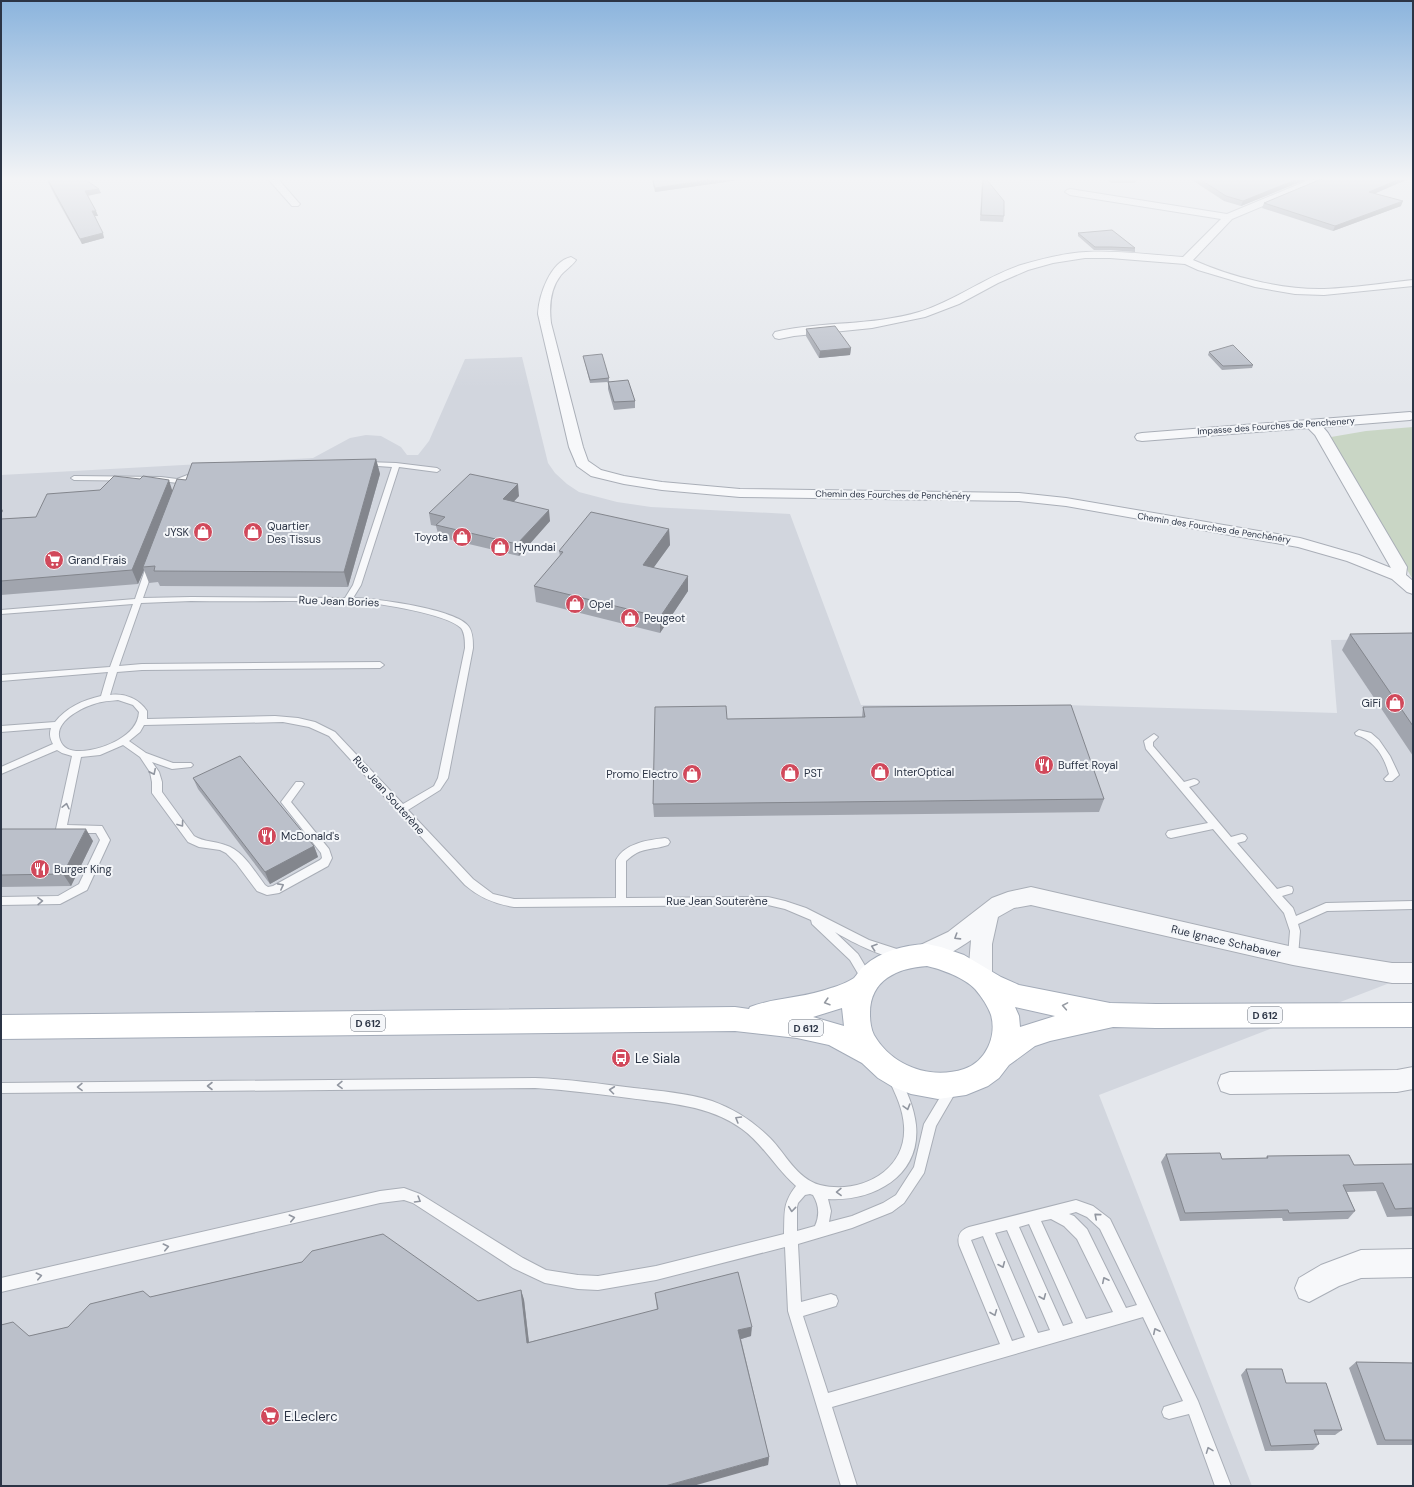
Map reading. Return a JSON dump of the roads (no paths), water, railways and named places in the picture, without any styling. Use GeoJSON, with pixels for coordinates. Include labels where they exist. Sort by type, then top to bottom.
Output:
{"type":"FeatureCollection","features":[{"type":"Feature","properties":{"kind":"main road"},"geometry":{"type":"LineString","coordinates":[[916,956],[937,957],[955,962],[971,971],[982,980],[998,998],[1005,1017],[1006,1036],[1000,1055],[992,1066],[976,1079],[954,1085],[932,1086],[911,1081],[881,1063],[861,1038],[856,1019],[856,1002],[865,983],[874,971],[891,961],[916,956]]}},
{"type":"Feature","properties":{"kind":"main road","name":"D 612"},"geometry":{"type":"LineString","coordinates":[[982,980],[1015,996],[1044,1003],[1117,1015],[1413,1015]]}},
{"type":"Feature","properties":{"kind":"main road","name":"D 612"},"geometry":{"type":"LineString","coordinates":[[735,1019],[821,1004],[851,993],[865,983]]}},
{"type":"Feature","properties":{"kind":"main road","name":"D 612"},"geometry":{"type":"LineString","coordinates":[[1000,1055],[1026,1037],[1050,1029],[1117,1015]]}},
{"type":"Feature","properties":{"kind":"main road","name":"D 612"},"geometry":{"type":"LineString","coordinates":[[1,1028],[735,1019],[798,1027],[833,1034],[857,1045],[881,1063]]}},
{"type":"Feature","properties":{"kind":"street"},"geometry":{"type":"LineString","coordinates":[[1187,261],[1189,256],[1196,249]]}},
{"type":"Feature","properties":{"kind":"street"},"geometry":{"type":"LineString","coordinates":[[779,335],[800,331],[872,324],[921,315],[955,302],[994,281],[1024,268],[1067,257],[1110,255],[1187,261],[1202,268],[1259,285],[1295,291],[1324,292],[1413,283]]}},
{"type":"Feature","properties":{"kind":"street","name":"Chemin des Fourches de Penchénéry"},"geometry":{"type":"LineString","coordinates":[[571,260],[557,271],[545,294],[542,307],[544,323],[576,447],[582,464],[596,473],[624,480],[662,486],[740,493],[1004,496],[1052,500],[1300,543],[1353,558],[1398,576],[1413,589]]}},
{"type":"Feature","properties":{"kind":"street","name":"Impasse des Fourches de Penchenery"},"geometry":{"type":"LineString","coordinates":[[1142,437],[1410,416]]}},
{"type":"Feature","properties":{"kind":"street"},"geometry":{"type":"LineString","coordinates":[[1312,424],[1321,433],[1399,567],[1398,576]]}},
{"type":"Feature","properties":{"kind":"street","name":"Rue Ignace Schabaver"},"geometry":{"type":"LineString","coordinates":[[916,956],[933,950],[960,935],[1000,903],[1015,898],[1031,896],[1293,956]]}},
{"type":"Feature","properties":{"kind":"street"},"geometry":{"type":"LineString","coordinates":[[982,980],[981,944],[988,913]]}},
{"type":"Feature","properties":{"kind":"street"},"geometry":{"type":"LineString","coordinates":[[1293,956],[1392,973],[1413,973]]}},
{"type":"Feature","properties":{"kind":"street"},"geometry":{"type":"LineString","coordinates":[[1230,1083],[1396,1081],[1413,1078]]}},
{"type":"Feature","properties":{"kind":"street"},"geometry":{"type":"LineString","coordinates":[[1309,1288],[1331,1275],[1361,1264],[1413,1263]]}},
{"type":"Feature","properties":{"kind":"lane"},"geometry":{"type":"LineString","coordinates":[[356,465],[396,465],[436,470]]}},
{"type":"Feature","properties":{"kind":"lane"},"geometry":{"type":"LineString","coordinates":[[347,600],[357,586],[396,465]]}},
{"type":"Feature","properties":{"kind":"lane"},"geometry":{"type":"LineString","coordinates":[[74,478],[162,479],[178,484],[203,471]]}},
{"type":"Feature","properties":{"kind":"lane"},"geometry":{"type":"LineString","coordinates":[[105,698],[137,601],[154,558]]}},
{"type":"Feature","properties":{"kind":"lane","name":"Rue Jean Bories"},"geometry":{"type":"LineString","coordinates":[[1,612],[137,601],[191,599],[347,600],[384,603],[442,615],[460,622],[465,627],[469,638],[467,661],[443,778],[437,788],[401,810]]}},
{"type":"Feature","properties":{"kind":"lane"},"geometry":{"type":"LineString","coordinates":[[1,678],[114,668],[380,665]]}},
{"type":"Feature","properties":{"kind":"lane"},"geometry":{"type":"LineString","coordinates":[[119,697],[131,700],[140,705],[144,713],[142,722],[132,736],[124,742],[101,752],[78,754],[65,752],[57,746],[54,740],[53,733],[56,726],[71,711],[82,705],[105,698],[119,697]]}},
{"type":"Feature","properties":{"kind":"lane","name":"Rue Jean Souterène"},"geometry":{"type":"LineString","coordinates":[[142,722],[275,719],[309,723],[323,728],[332,734],[469,882],[488,897],[500,901],[514,903],[780,902],[796,908],[864,943],[895,954],[916,956]]}},
{"type":"Feature","properties":{"kind":"lane"},"geometry":{"type":"LineString","coordinates":[[1,729],[56,726]]}},
{"type":"Feature","properties":{"kind":"lane"},"geometry":{"type":"LineString","coordinates":[[1359,733],[1367,735],[1375,740],[1392,768],[1394,775],[1389,779]]}},
{"type":"Feature","properties":{"kind":"lane","name":"Rue Ignace Schabaver"},"geometry":{"type":"LineString","coordinates":[[1154,737],[1148,741],[1149,746],[1289,911],[1295,931],[1293,956]]}},
{"type":"Feature","properties":{"kind":"lane"},"geometry":{"type":"LineString","coordinates":[[124,742],[143,755],[172,766],[188,765]]}},
{"type":"Feature","properties":{"kind":"lane"},"geometry":{"type":"LineString","coordinates":[[1,771],[57,746]]}},
{"type":"Feature","properties":{"kind":"lane"},"geometry":{"type":"LineString","coordinates":[[1,901],[60,900],[82,887],[105,840],[99,829],[57,829],[78,754]]}},
{"type":"Feature","properties":{"kind":"lane"},"geometry":{"type":"LineString","coordinates":[[143,755],[154,772],[157,782],[157,793],[191,839],[198,844],[222,847],[232,851],[261,888],[267,891],[275,890],[324,863],[327,858],[326,852],[286,802],[299,784]]}},
{"type":"Feature","properties":{"kind":"lane"},"geometry":{"type":"LineString","coordinates":[[1182,786],[1194,782]]}},
{"type":"Feature","properties":{"kind":"lane"},"geometry":{"type":"LineString","coordinates":[[1171,834],[1215,825]]}},
{"type":"Feature","properties":{"kind":"lane"},"geometry":{"type":"LineString","coordinates":[[1229,841],[1242,838]]}},
{"type":"Feature","properties":{"kind":"lane"},"geometry":{"type":"LineString","coordinates":[[621,902],[622,860],[630,851],[646,844],[665,842]]}},
{"type":"Feature","properties":{"kind":"lane"},"geometry":{"type":"LineString","coordinates":[[1275,894],[1288,890]]}},
{"type":"Feature","properties":{"kind":"lane"},"geometry":{"type":"LineString","coordinates":[[1293,922],[1326,907],[1413,905]]}},
{"type":"Feature","properties":{"kind":"lane","name":"Rue Jean Souterène"},"geometry":{"type":"LineString","coordinates":[[810,915],[854,957],[865,983]]}},
{"type":"Feature","properties":{"kind":"lane"},"geometry":{"type":"LineString","coordinates":[[849,1486],[795,1311],[791,1240],[791,1207],[793,1200],[802,1189],[814,1189],[837,1193],[868,1188],[881,1183],[892,1175],[902,1164],[908,1142],[910,1127],[908,1111],[903,1095],[881,1063]]}},
{"type":"Feature","properties":{"kind":"lane"},"geometry":{"type":"LineString","coordinates":[[1,1088],[535,1083],[662,1096],[686,1100],[728,1113],[760,1135],[794,1175],[814,1189],[824,1203],[826,1210],[823,1224],[819,1231]]}},
{"type":"Feature","properties":{"kind":"lane"},"geometry":{"type":"LineString","coordinates":[[1,1285],[380,1197],[404,1194],[416,1198],[529,1269],[545,1276],[578,1282],[598,1283],[642,1276],[791,1240],[871,1215],[887,1208],[900,1199],[920,1169],[930,1124],[954,1085]]}},
{"type":"Feature","properties":{"kind":"lane"},"geometry":{"type":"LineString","coordinates":[[1008,1348],[964,1238],[969,1233],[1076,1206],[1086,1208],[1105,1224],[1193,1406],[1223,1486]]}},
{"type":"Feature","properties":{"kind":"lane"},"geometry":{"type":"LineString","coordinates":[[1052,1212],[1069,1222],[1082,1234],[1122,1315]]}},
{"type":"Feature","properties":{"kind":"lane"},"geometry":{"type":"LineString","coordinates":[[1032,1217],[1082,1328]]}},
{"type":"Feature","properties":{"kind":"lane"},"geometry":{"type":"LineString","coordinates":[[1011,1222],[1059,1334]]}},
{"type":"Feature","properties":{"kind":"lane"},"geometry":{"type":"LineString","coordinates":[[987,1229],[1034,1341]]}},
{"type":"Feature","properties":{"kind":"lane"},"geometry":{"type":"LineString","coordinates":[[795,1311],[831,1301]]}},
{"type":"Feature","properties":{"kind":"lane"},"geometry":{"type":"LineString","coordinates":[[823,1402],[1146,1309]]}},
{"type":"Feature","properties":{"kind":"lane"},"geometry":{"type":"LineString","coordinates":[[1169,1412],[1193,1406]]}},
{"type":"Feature","properties":{"kind":"place","name":"JYSK"},"geometry":{"type":"Point","coordinates":[203,532]}},
{"type":"Feature","properties":{"kind":"place","name":"Quartier Des Tissus"},"geometry":{"type":"Point","coordinates":[253,532]}},
{"type":"Feature","properties":{"kind":"place","name":"Toyota"},"geometry":{"type":"Point","coordinates":[462,537]}},
{"type":"Feature","properties":{"kind":"place","name":"Hyundai"},"geometry":{"type":"Point","coordinates":[500,547]}},
{"type":"Feature","properties":{"kind":"place","name":"Grand Frais"},"geometry":{"type":"Point","coordinates":[54,560]}},
{"type":"Feature","properties":{"kind":"place","name":"Opel"},"geometry":{"type":"Point","coordinates":[575,604]}},
{"type":"Feature","properties":{"kind":"place","name":"Peugeot"},"geometry":{"type":"Point","coordinates":[630,618]}},
{"type":"Feature","properties":{"kind":"place","name":"GiFi"},"geometry":{"type":"Point","coordinates":[1395,703]}},
{"type":"Feature","properties":{"kind":"place","name":"Buffet Royal"},"geometry":{"type":"Point","coordinates":[1044,765]}},
{"type":"Feature","properties":{"kind":"place","name":"InterOptical"},"geometry":{"type":"Point","coordinates":[880,772]}},
{"type":"Feature","properties":{"kind":"place","name":"PST"},"geometry":{"type":"Point","coordinates":[790,773]}},
{"type":"Feature","properties":{"kind":"place","name":"Promo Electro"},"geometry":{"type":"Point","coordinates":[692,774]}},
{"type":"Feature","properties":{"kind":"place","name":"McDonald's"},"geometry":{"type":"Point","coordinates":[267,836]}},
{"type":"Feature","properties":{"kind":"place","name":"Burger King"},"geometry":{"type":"Point","coordinates":[40,869]}},
{"type":"Feature","properties":{"kind":"place","name":"Le Siala"},"geometry":{"type":"Point","coordinates":[621,1058]}},
{"type":"Feature","properties":{"kind":"place","name":"E.Leclerc"},"geometry":{"type":"Point","coordinates":[270,1416]}}]}
